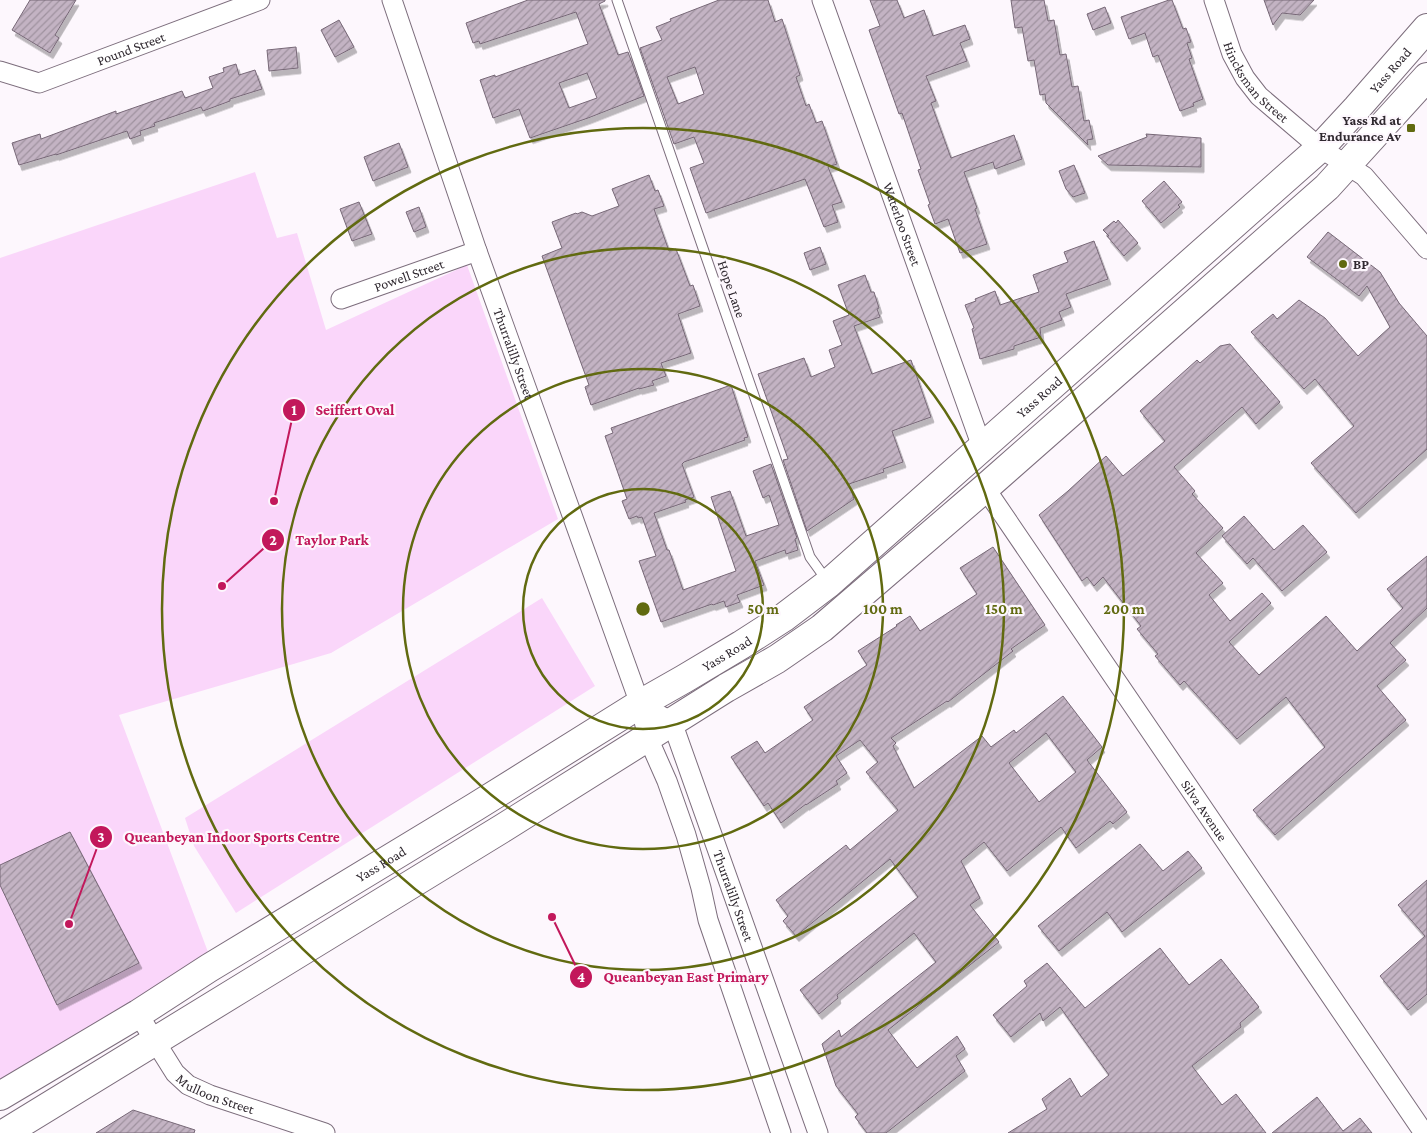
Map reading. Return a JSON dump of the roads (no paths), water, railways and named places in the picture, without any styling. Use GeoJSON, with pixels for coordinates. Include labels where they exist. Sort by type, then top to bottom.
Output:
{"type":"FeatureCollection","features":[{"type":"Feature","properties":{"kind":"main road","name":"Yass Road"},"geometry":{"type":"LineString","coordinates":[[0,1096],[138,1014],[209,968],[692,674],[776,622],[829,583],[1320,148],[1427,28]]}},
{"type":"Feature","properties":{"kind":"main road"},"geometry":{"type":"LineString","coordinates":[[5,1133],[648,738],[726,688],[777,659],[822,628],[985,488],[1327,187],[1427,76]]}},
{"type":"Feature","properties":{"kind":"main road"},"geometry":{"type":"LineString","coordinates":[[982,447],[985,488]]}},
{"type":"Feature","properties":{"kind":"main road"},"geometry":{"type":"LineString","coordinates":[[209,968],[226,996]]}},
{"type":"Feature","properties":{"kind":"street","name":"Pound Street"},"geometry":{"type":"LineString","coordinates":[[0,71],[39,83],[260,0]]}},
{"type":"Feature","properties":{"kind":"street","name":"Thurralilly Street"},"geometry":{"type":"LineString","coordinates":[[392,0],[477,251],[640,704],[648,738],[669,786],[686,835],[708,920],[781,1133]]}},
{"type":"Feature","properties":{"kind":"street","name":"Waterloo Street"},"geometry":{"type":"LineString","coordinates":[[822,0],[982,447]]}},
{"type":"Feature","properties":{"kind":"street","name":"Hincksman Street"},"geometry":{"type":"LineString","coordinates":[[1214,0],[1232,54],[1245,78],[1259,96],[1320,148],[1364,176],[1427,249]]}},
{"type":"Feature","properties":{"kind":"street","name":"Powell Street"},"geometry":{"type":"LineString","coordinates":[[341,299],[477,251]]}},
{"type":"Feature","properties":{"kind":"street","name":"Silva Avenue"},"geometry":{"type":"LineString","coordinates":[[985,488],[1424,1133]]}},
{"type":"Feature","properties":{"kind":"street"},"geometry":{"type":"LineString","coordinates":[[640,704],[672,722]]}},
{"type":"Feature","properties":{"kind":"street","name":"Thurralilly Street"},"geometry":{"type":"LineString","coordinates":[[672,722],[818,1133]]}},
{"type":"Feature","properties":{"kind":"street","name":"Mulloon Street"},"geometry":{"type":"LineString","coordinates":[[138,1014],[179,1078],[196,1090],[325,1133]]}},
{"type":"Feature","properties":{"kind":"lane","name":"Hope Lane"},"geometry":{"type":"LineString","coordinates":[[617,0],[810,557],[829,583]]}},
{"type":"Feature","properties":{"kind":"place","name":"Yass Rd at Endurance Av"},"geometry":{"type":"Point","coordinates":[1411,128]}},
{"type":"Feature","properties":{"kind":"place","name":"BP"},"geometry":{"type":"Point","coordinates":[1343,264]}},
{"type":"Feature","properties":{"kind":"place","name":"Seiffert Oval"},"geometry":{"type":"Point","coordinates":[274,501]}},
{"type":"Feature","properties":{"kind":"place","name":"Taylor Park"},"geometry":{"type":"Point","coordinates":[222,586]}},
{"type":"Feature","properties":{"kind":"place","name":"Queanbeyan East Primary"},"geometry":{"type":"Point","coordinates":[552,917]}},
{"type":"Feature","properties":{"kind":"place","name":"Queanbeyan Indoor Sports Centre"},"geometry":{"type":"Point","coordinates":[69,924]}}]}
